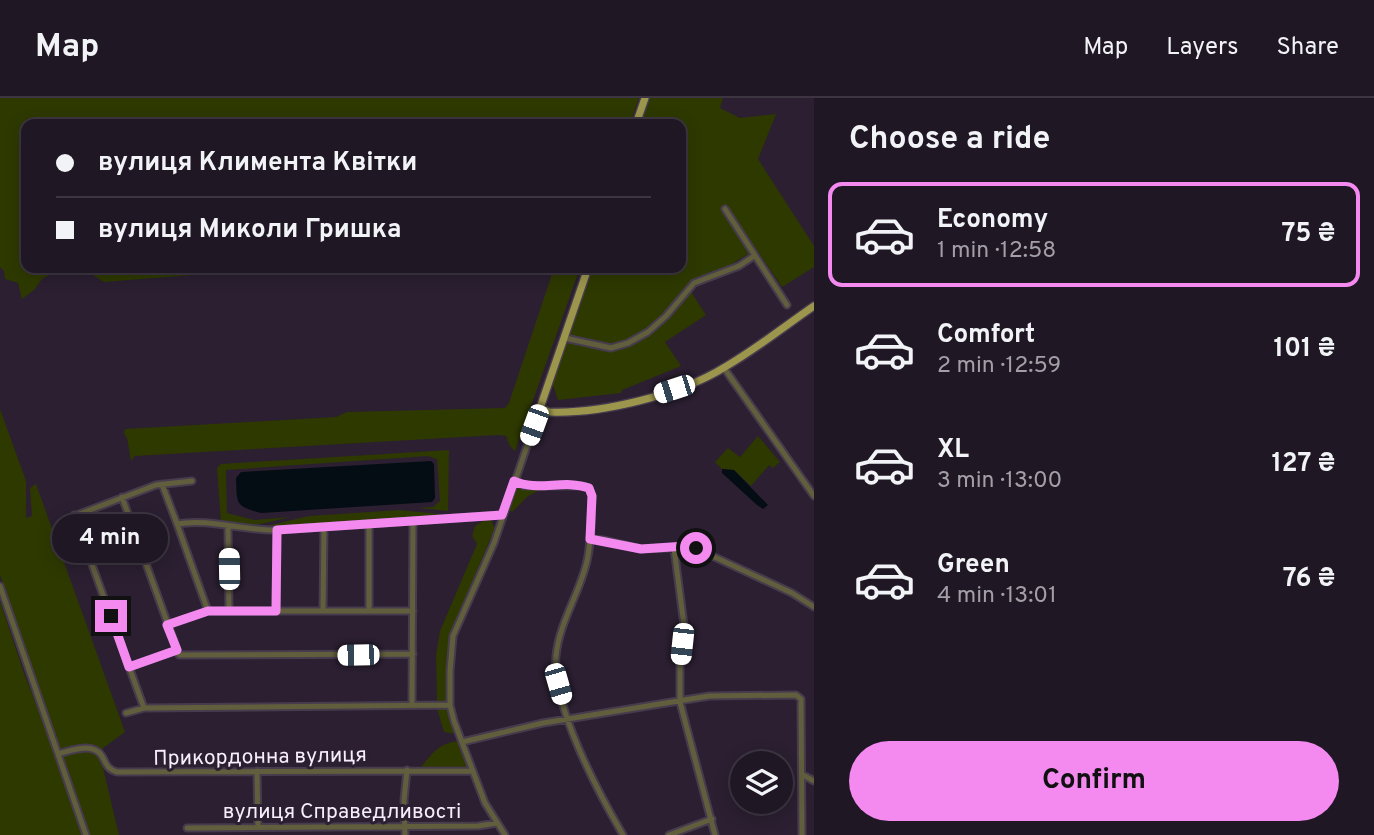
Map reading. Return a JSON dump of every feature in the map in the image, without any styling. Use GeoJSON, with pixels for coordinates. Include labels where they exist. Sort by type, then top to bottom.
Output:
{"type":"FeatureCollection","features":[{"type":"Feature","properties":{"kind":"main road"},"geometry":{"type":"LineString","coordinates":[[638,119],[645,98]]}},
{"type":"Feature","properties":{"kind":"main road"},"geometry":{"type":"LineString","coordinates":[[586,273],[540,408],[561,412],[630,403],[674,389],[724,368],[814,306]]}},
{"type":"Feature","properties":{"kind":"street"},"geometry":{"type":"LineString","coordinates":[[725,209],[787,305]]}},
{"type":"Feature","properties":{"kind":"street"},"geometry":{"type":"LineString","coordinates":[[565,338],[611,348],[628,343],[648,332],[666,316],[694,283],[739,266],[754,256]]}},
{"type":"Feature","properties":{"kind":"street"},"geometry":{"type":"LineString","coordinates":[[724,368],[814,496]]}},
{"type":"Feature","properties":{"kind":"street"},"geometry":{"type":"LineString","coordinates":[[505,835],[485,803],[454,721],[450,705],[450,671],[453,636],[494,543],[540,408]]}},
{"type":"Feature","properties":{"kind":"street"},"geometry":{"type":"LineString","coordinates":[[144,708],[74,516],[162,484],[192,481]]}},
{"type":"Feature","properties":{"kind":"street"},"geometry":{"type":"LineString","coordinates":[[514,481],[524,486],[571,484],[589,488],[592,496],[587,564],[570,606],[556,657],[558,684],[568,719],[601,798],[624,835]]}},
{"type":"Feature","properties":{"kind":"street"},"geometry":{"type":"LineString","coordinates":[[162,484],[208,611]]}},
{"type":"Feature","properties":{"kind":"street"},"geometry":{"type":"LineString","coordinates":[[122,497],[167,625],[182,657],[413,654]]}},
{"type":"Feature","properties":{"kind":"street"},"geometry":{"type":"LineString","coordinates":[[177,524],[191,522],[254,531],[502,515]]}},
{"type":"Feature","properties":{"kind":"street"},"geometry":{"type":"LineString","coordinates":[[412,704],[413,521]]}},
{"type":"Feature","properties":{"kind":"street"},"geometry":{"type":"LineString","coordinates":[[369,524],[369,611]]}},
{"type":"Feature","properties":{"kind":"street"},"geometry":{"type":"LineString","coordinates":[[228,527],[229,611]]}},
{"type":"Feature","properties":{"kind":"street"},"geometry":{"type":"LineString","coordinates":[[323,611],[324,528]]}},
{"type":"Feature","properties":{"kind":"street"},"geometry":{"type":"LineString","coordinates":[[276,611],[277,530]]}},
{"type":"Feature","properties":{"kind":"street"},"geometry":{"type":"LineString","coordinates":[[590,539],[641,549],[696,548],[792,593],[814,607]]}},
{"type":"Feature","properties":{"kind":"street"},"geometry":{"type":"LineString","coordinates":[[674,548],[684,625],[680,702],[715,835]]}},
{"type":"Feature","properties":{"kind":"street"},"geometry":{"type":"LineString","coordinates":[[0,586],[86,835]]}},
{"type":"Feature","properties":{"kind":"street"},"geometry":{"type":"LineString","coordinates":[[167,625],[208,611],[413,611]]}},
{"type":"Feature","properties":{"kind":"street"},"geometry":{"type":"LineString","coordinates":[[129,667],[177,650]]}},
{"type":"Feature","properties":{"kind":"street"},"geometry":{"type":"LineString","coordinates":[[462,742],[568,719],[709,696],[800,697],[802,835]]}},
{"type":"Feature","properties":{"kind":"street"},"geometry":{"type":"LineString","coordinates":[[126,713],[144,708],[450,705]]}},
{"type":"Feature","properties":{"kind":"street","name":"Прикордонна вулиця"},"geometry":{"type":"LineString","coordinates":[[58,754],[70,750],[91,749],[99,752],[109,769],[117,772],[474,771]]}},
{"type":"Feature","properties":{"kind":"street"},"geometry":{"type":"LineString","coordinates":[[405,835],[407,770]]}},
{"type":"Feature","properties":{"kind":"street"},"geometry":{"type":"LineString","coordinates":[[257,771],[258,827]]}},
{"type":"Feature","properties":{"kind":"street"},"geometry":{"type":"LineString","coordinates":[[803,775],[814,781]]}},
{"type":"Feature","properties":{"kind":"street"},"geometry":{"type":"LineString","coordinates":[[669,835],[712,819]]}},
{"type":"Feature","properties":{"kind":"street","name":"вулиця Справедливості"},"geometry":{"type":"LineString","coordinates":[[187,828],[478,826],[497,823]]}},
{"type":"Feature","properties":{"kind":"green space"},"geometry":{"type":"Polygon","coordinates":[[[0,98],[639,98],[632,119],[21,119],[21,273],[52,273],[42,279],[34,290],[22,299],[18,283],[5,279],[4,271],[0,267],[0,98]]]}},
{"type":"Feature","properties":{"kind":"green space"},"geometry":{"type":"Polygon","coordinates":[[[650,98],[723,98],[720,108],[740,118],[776,114],[758,159],[814,246],[814,267],[782,287],[756,249],[690,290],[706,315],[665,342],[681,366],[622,390],[621,393],[558,400],[552,382],[589,273],[686,273],[686,119],[643,119],[650,98]]]}},
{"type":"Feature","properties":{"kind":"green space"},"geometry":{"type":"Polygon","coordinates":[[[90,273],[219,273],[104,282],[90,273]]]}},
{"type":"Feature","properties":{"kind":"green space"},"geometry":{"type":"Polygon","coordinates":[[[552,273],[578,273],[515,451],[506,436],[498,435],[135,456],[131,461],[124,434],[125,429],[336,417],[347,412],[505,408],[509,403],[552,273]]]}},
{"type":"Feature","properties":{"kind":"green space"},"geometry":{"type":"Polygon","coordinates":[[[0,409],[26,481],[26,518],[32,516],[30,488],[36,484],[125,732],[99,751],[119,835],[88,835],[0,575],[0,409]]]}},
{"type":"Feature","properties":{"kind":"green space"},"geometry":{"type":"Polygon","coordinates":[[[758,436],[780,462],[773,468],[769,465],[751,486],[734,470],[722,469],[715,462],[728,448],[740,457],[758,436]]]}},
{"type":"Feature","properties":{"kind":"green space"},"geometry":{"type":"Polygon","coordinates":[[[449,450],[448,511],[417,508],[433,507],[440,501],[437,459],[428,456],[226,470],[227,513],[254,520],[291,517],[248,527],[221,522],[217,468],[221,464],[449,450]]]}},
{"type":"Feature","properties":{"kind":"green space"},"geometry":{"type":"Polygon","coordinates":[[[516,488],[544,488],[528,496],[512,512],[507,508],[516,488]]]}},
{"type":"Feature","properties":{"kind":"green space"},"geometry":{"type":"Polygon","coordinates":[[[400,510],[448,515],[258,528],[309,516],[400,510]]]}},
{"type":"Feature","properties":{"kind":"green space"},"geometry":{"type":"Polygon","coordinates":[[[488,518],[495,528],[451,632],[447,664],[447,703],[437,702],[436,655],[440,631],[477,544],[472,536],[475,526],[488,518]]]}},
{"type":"Feature","properties":{"kind":"green space"},"geometry":{"type":"Polygon","coordinates":[[[0,601],[25,676],[50,738],[83,835],[0,835],[0,601]]]}},
{"type":"Feature","properties":{"kind":"green space"},"geometry":{"type":"Polygon","coordinates":[[[447,706],[456,734],[444,732],[437,707],[447,706]]]}},
{"type":"Feature","properties":{"kind":"green space"},"geometry":{"type":"Polygon","coordinates":[[[459,741],[469,767],[467,771],[419,769],[440,747],[459,741]]]}},
{"type":"Feature","properties":{"kind":"shaded area"},"geometry":{"type":"Polygon","coordinates":[[[431,461],[434,464],[435,498],[432,502],[261,513],[242,506],[237,499],[236,478],[241,472],[431,461]]]}},
{"type":"Feature","properties":{"kind":"shaded area"},"geometry":{"type":"Polygon","coordinates":[[[722,469],[734,470],[768,505],[763,509],[757,505],[722,473],[722,469]]]}},
{"type":"Feature","properties":{"kind":"route"},"geometry":{"type":"LineString","coordinates":[[111,616],[129,667],[153,659],[177,650],[167,625],[200,612],[276,611],[277,530],[502,515],[514,481],[524,486],[571,484],[589,488],[592,496],[590,539],[649,550],[686,546],[696,548]]}}]}
